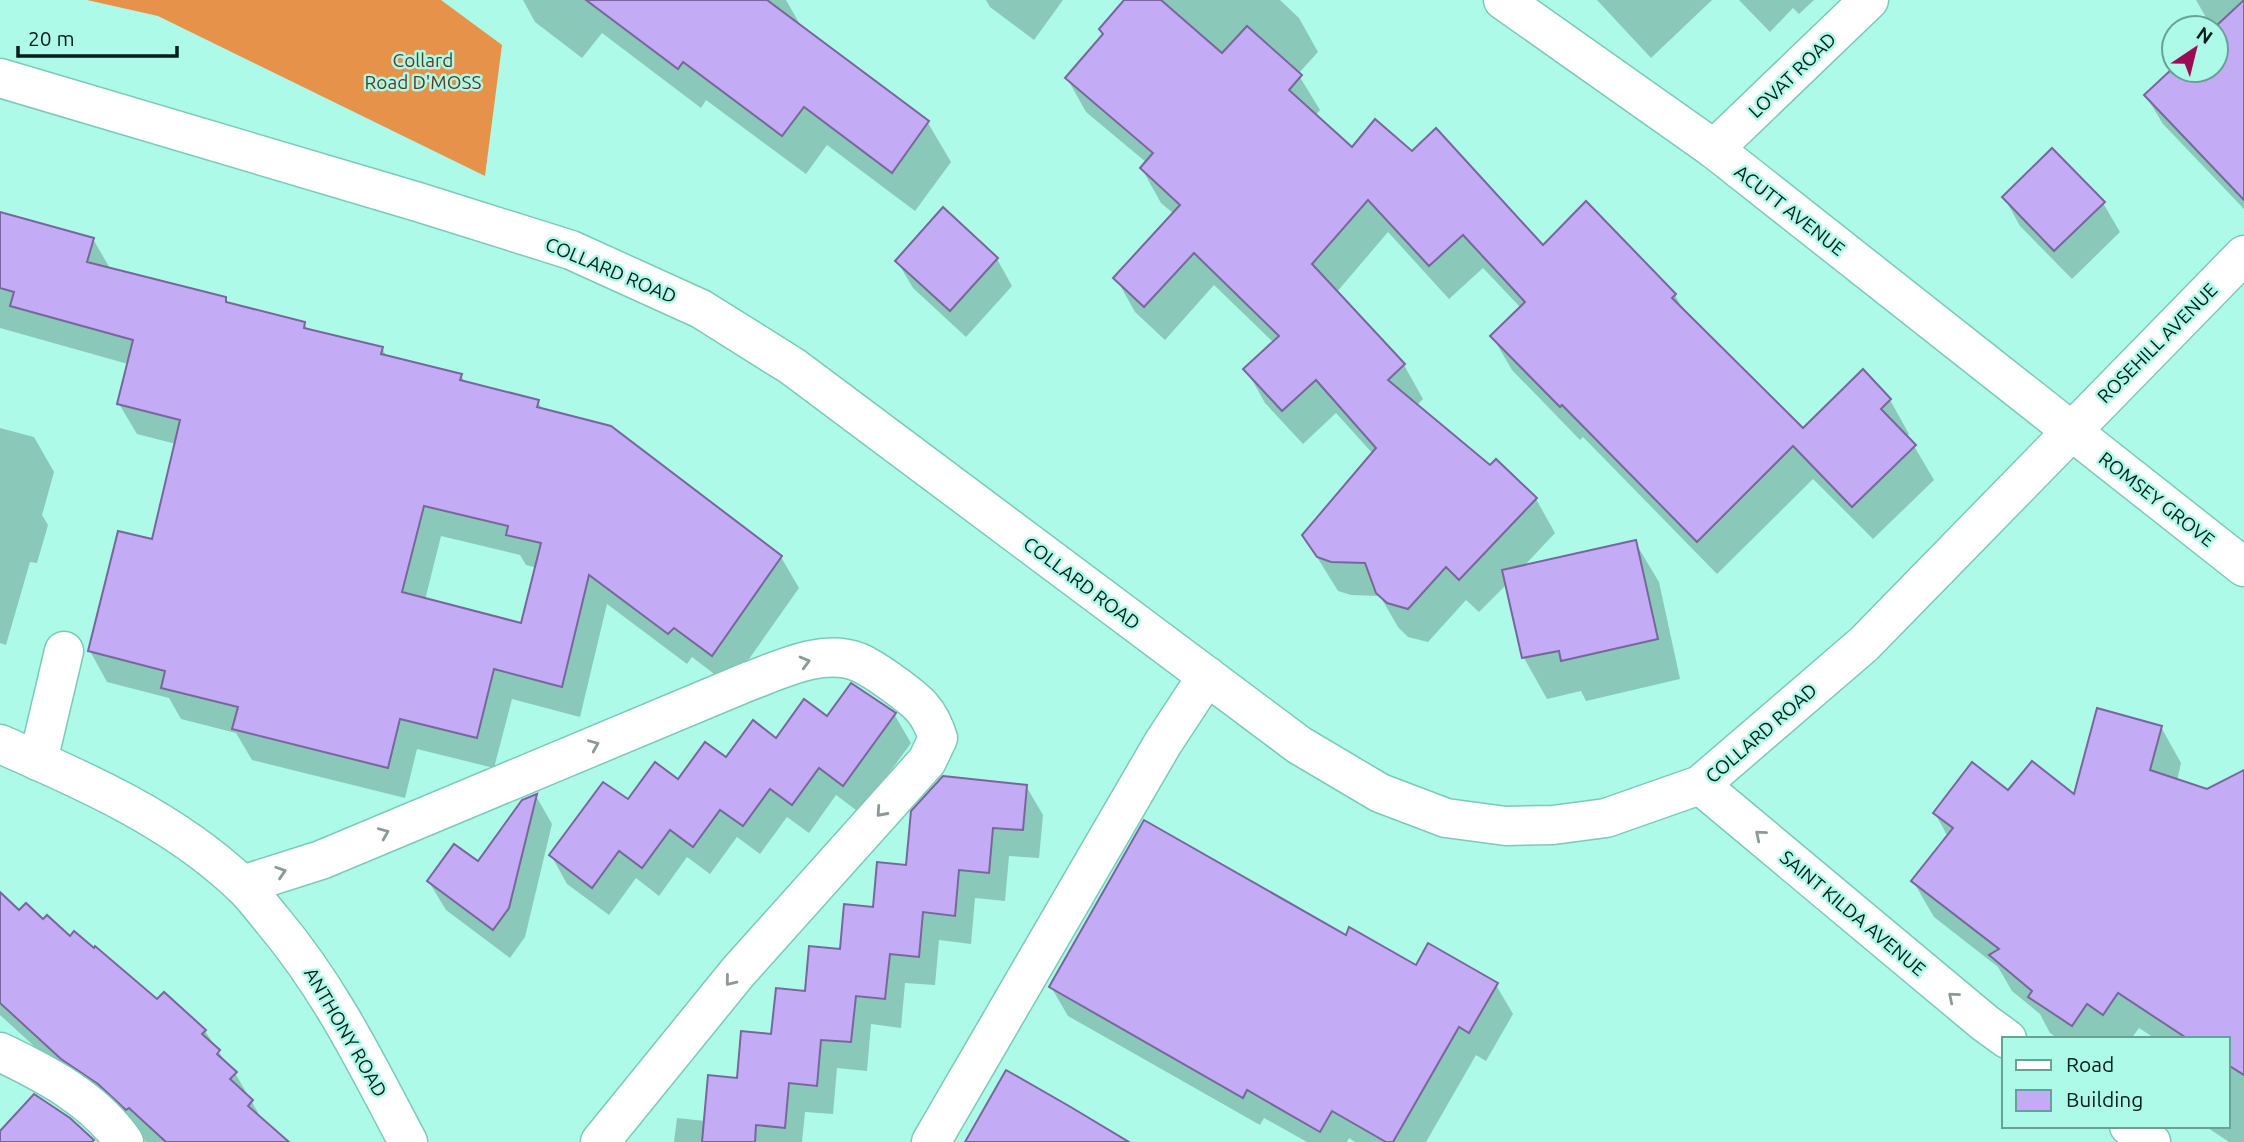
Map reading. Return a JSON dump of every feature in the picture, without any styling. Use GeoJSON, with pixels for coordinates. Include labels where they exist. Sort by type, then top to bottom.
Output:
{"type":"FeatureCollection","features":[{"type":"Feature","properties":{"kind":"street","name":"ACUTT AVENUE"},"geometry":{"type":"LineString","coordinates":[[1503,0],[1714,149],[2070,431]]}},
{"type":"Feature","properties":{"kind":"street","name":"LOVAT ROAD"},"geometry":{"type":"LineString","coordinates":[[1714,149],[1869,0]]}},
{"type":"Feature","properties":{"kind":"street","name":"COLLARD ROAD"},"geometry":{"type":"LineString","coordinates":[[0,78],[571,250],[701,309],[792,366],[1311,752],[1380,793],[1446,818],[1506,826],[1553,825],[1606,818],[1700,785],[1864,643],[2070,431]]}},
{"type":"Feature","properties":{"kind":"street","name":"ROSEHILL AVENUE"},"geometry":{"type":"LineString","coordinates":[[2070,431],[2244,255]]}},
{"type":"Feature","properties":{"kind":"street","name":"ROMSEY GROVE"},"geometry":{"type":"LineString","coordinates":[[2070,431],[2244,567]]}},
{"type":"Feature","properties":{"kind":"street"},"geometry":{"type":"LineString","coordinates":[[38,761],[64,651]]}},
{"type":"Feature","properties":{"kind":"street"},"geometry":{"type":"LineString","coordinates":[[242,885],[321,860],[747,682],[809,660],[835,658],[857,661],[888,680],[921,704],[933,722],[938,738],[927,761],[737,972],[600,1142]]}},
{"type":"Feature","properties":{"kind":"street"},"geometry":{"type":"LineString","coordinates":[[932,1142],[1163,743],[1207,676]]}},
{"type":"Feature","properties":{"kind":"street","name":"ANTHONY ROAD"},"geometry":{"type":"LineString","coordinates":[[0,744],[101,788],[172,832],[242,885],[303,956],[336,1007],[408,1142]]}},
{"type":"Feature","properties":{"kind":"street","name":"SAINT KILDA AVENUE"},"geometry":{"type":"LineString","coordinates":[[1700,785],[2004,1037]]}},
{"type":"Feature","properties":{"kind":"street"},"geometry":{"type":"LineString","coordinates":[[0,1052],[36,1069],[79,1096],[118,1132],[124,1142]]}},
{"type":"Feature","properties":{"kind":"street"},"geometry":{"type":"LineString","coordinates":[[2132,1128],[2151,1142]]}},
{"type":"Feature","properties":{"kind":"green space","name":"Collard Road D'MOSS"},"geometry":{"type":"Polygon","coordinates":[[[87,0],[441,0],[502,45],[485,176],[158,16],[87,0]]]}},
{"type":"Feature","properties":{"kind":"building"},"geometry":{"type":"Polygon","coordinates":[[[586,0],[767,0],[929,121],[892,173],[804,107],[782,136],[683,62],[678,69],[586,0]]]}},
{"type":"Feature","properties":{"kind":"building"},"geometry":{"type":"Polygon","coordinates":[[[1124,0],[1161,0],[1222,53],[1247,26],[1302,75],[1289,90],[1352,147],[1375,119],[1412,151],[1436,128],[1543,245],[1586,201],[1676,294],[1672,298],[1803,428],[1863,369],[1891,399],[1881,409],[1916,445],[1852,507],[1793,446],[1697,542],[1490,336],[1525,302],[1463,235],[1429,266],[1368,200],[1312,264],[1405,364],[1388,380],[1490,465],[1496,459],[1537,498],[1459,580],[1446,567],[1408,609],[1387,603],[1376,593],[1365,563],[1331,562],[1317,557],[1302,535],[1376,448],[1316,380],[1282,411],[1243,369],[1279,336],[1194,253],[1144,307],[1113,278],[1180,205],[1140,168],[1153,153],[1065,78],[1103,34],[1099,29],[1124,0]]]}},
{"type":"Feature","properties":{"kind":"building"},"geometry":{"type":"Polygon","coordinates":[[[2244,0],[2244,200],[2144,95],[2160,80],[2160,84],[2230,84],[2229,14],[2244,0]]]}},
{"type":"Feature","properties":{"kind":"building"},"geometry":{"type":"Polygon","coordinates":[[[2052,148],[2105,202],[2054,251],[2002,197],[2052,148]]]}},
{"type":"Feature","properties":{"kind":"building"},"geometry":{"type":"Polygon","coordinates":[[[943,207],[998,258],[950,311],[895,261],[943,207]]]}},
{"type":"Feature","properties":{"kind":"building"},"geometry":{"type":"Polygon","coordinates":[[[0,212],[94,238],[87,262],[226,297],[226,302],[305,322],[304,328],[383,347],[381,354],[462,374],[460,380],[539,400],[537,407],[611,426],[782,556],[712,656],[674,628],[668,634],[589,575],[562,687],[494,669],[477,738],[400,719],[388,768],[232,729],[238,707],[161,688],[165,671],[88,651],[118,531],[152,539],[180,420],[117,404],[133,340],[10,306],[14,292],[0,288],[0,212]],[[424,506],[402,592],[521,623],[541,543],[506,535],[508,526],[424,506]]]}},
{"type":"Feature","properties":{"kind":"building"},"geometry":{"type":"Polygon","coordinates":[[[1636,540],[1658,639],[1561,661],[1559,651],[1522,658],[1502,570],[1636,540]]]}},
{"type":"Feature","properties":{"kind":"building"},"geometry":{"type":"Polygon","coordinates":[[[851,683],[896,713],[843,786],[819,768],[792,805],[770,789],[743,826],[720,810],[693,847],[670,830],[642,868],[619,851],[592,888],[549,855],[603,782],[628,799],[655,762],[678,779],[705,742],[726,757],[753,720],[776,738],[804,699],[827,716],[851,683]]]}},
{"type":"Feature","properties":{"kind":"building"},"geometry":{"type":"Polygon","coordinates":[[[2097,708],[2162,726],[2150,770],[2207,789],[2244,770],[2244,1075],[2230,1066],[2230,1037],[2185,1037],[2118,993],[2103,1015],[2087,1004],[2072,1026],[2028,997],[2032,991],[1989,955],[1999,949],[1911,881],[1953,828],[1933,813],[1972,762],[2008,790],[2032,761],[2074,794],[2097,708]]]}},
{"type":"Feature","properties":{"kind":"building"},"geometry":{"type":"Polygon","coordinates":[[[943,776],[1027,785],[1023,830],[993,828],[989,873],[959,870],[955,916],[923,912],[919,957],[890,954],[885,999],[856,996],[851,1042],[821,1040],[817,1086],[789,1083],[785,1128],[756,1125],[755,1142],[702,1142],[708,1075],[737,1078],[741,1031],[771,1034],[776,988],[805,991],[809,946],[840,949],[844,904],[873,907],[877,862],[906,865],[911,811],[943,776]]]}},
{"type":"Feature","properties":{"kind":"building"},"geometry":{"type":"Polygon","coordinates":[[[537,794],[509,908],[493,930],[427,881],[454,844],[478,861],[522,800],[537,794]]]}},
{"type":"Feature","properties":{"kind":"building"},"geometry":{"type":"Polygon","coordinates":[[[1144,820],[1346,935],[1349,927],[1416,965],[1428,943],[1498,983],[1469,1033],[1459,1027],[1393,1142],[1386,1142],[1332,1111],[1320,1132],[1247,1090],[1243,1098],[1049,987],[1144,820]]]}},
{"type":"Feature","properties":{"kind":"building"},"geometry":{"type":"Polygon","coordinates":[[[0,892],[19,910],[26,903],[43,919],[47,915],[70,936],[74,931],[157,999],[164,992],[206,1030],[202,1034],[220,1050],[217,1054],[237,1072],[230,1079],[253,1100],[248,1106],[289,1142],[166,1142],[129,1108],[126,1110],[98,1084],[61,1059],[0,1003],[0,892]]]}},
{"type":"Feature","properties":{"kind":"building"},"geometry":{"type":"Polygon","coordinates":[[[1006,1070],[1069,1106],[1129,1142],[965,1142],[1006,1070]]]}},
{"type":"Feature","properties":{"kind":"building"},"geometry":{"type":"Polygon","coordinates":[[[34,1094],[70,1118],[94,1140],[0,1142],[0,1131],[34,1094]]]}}]}
